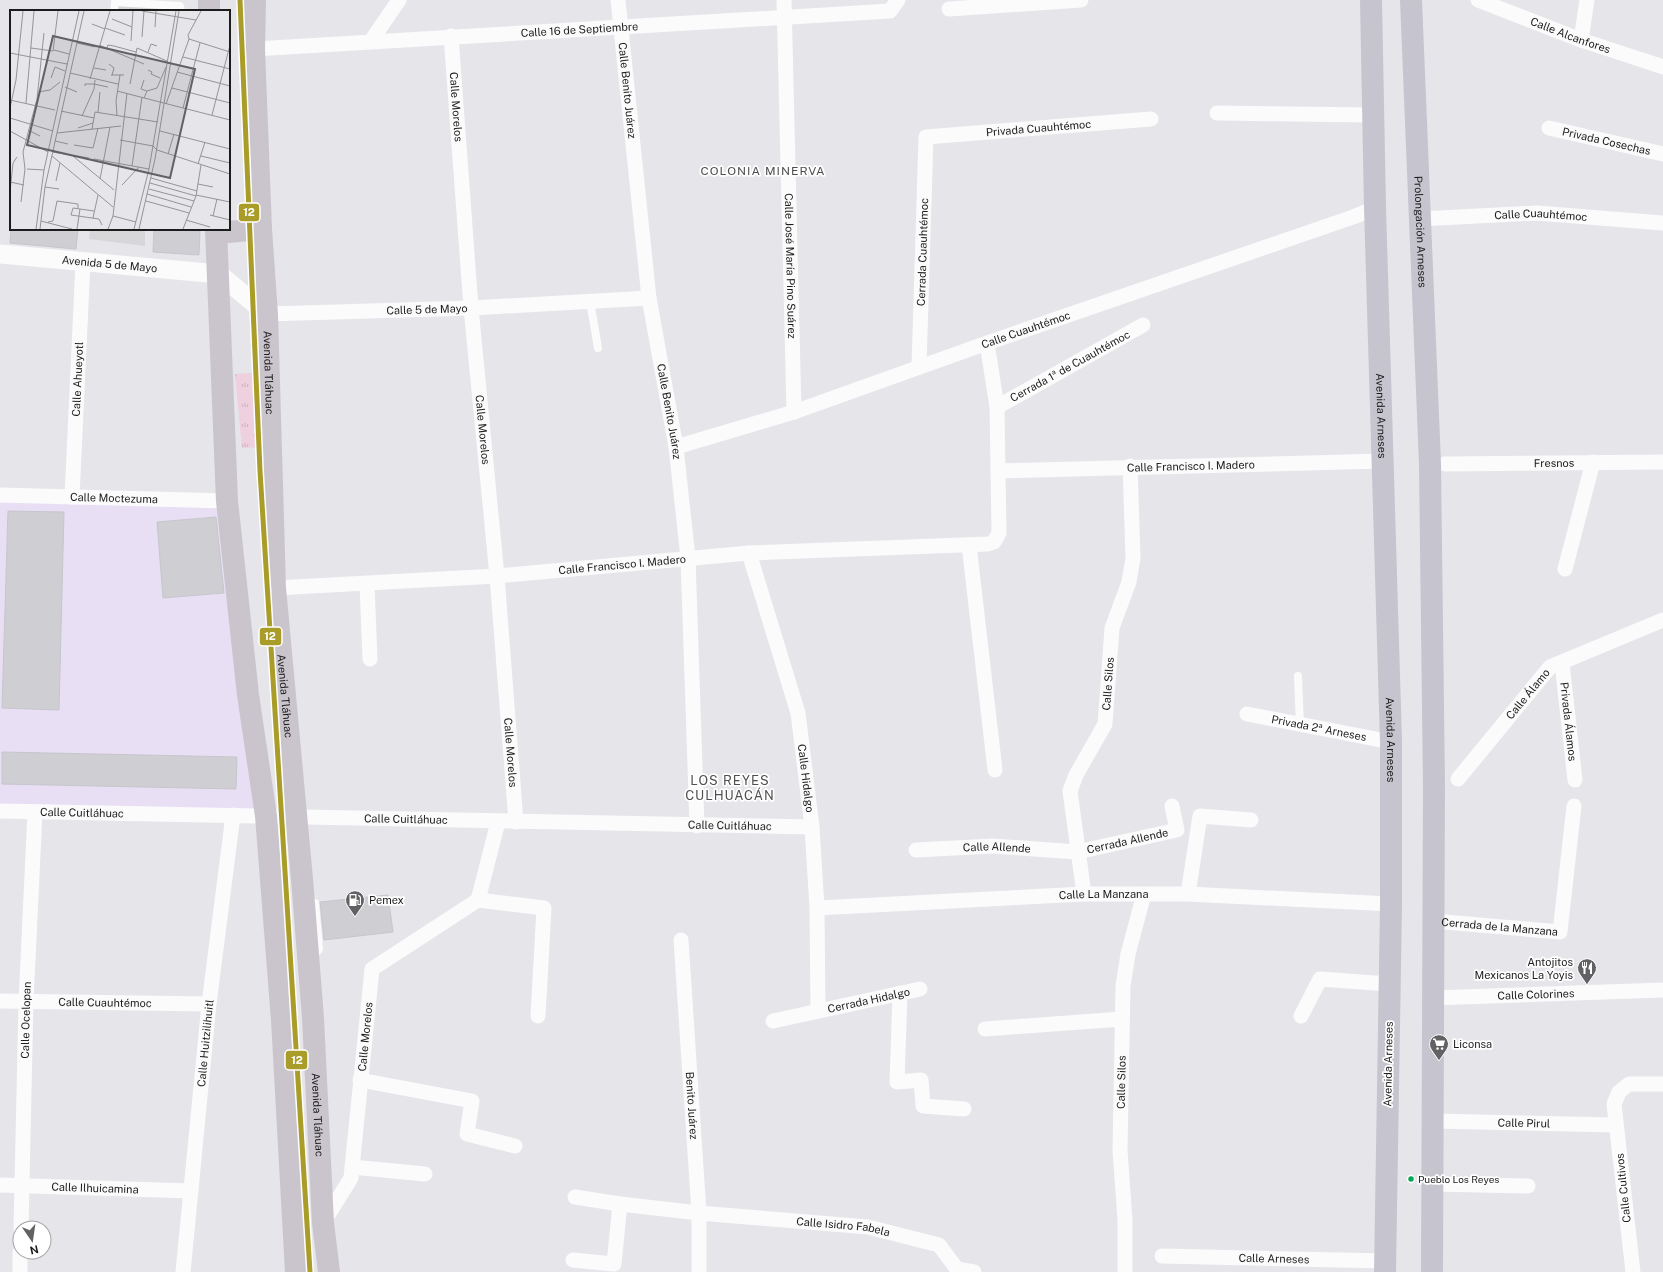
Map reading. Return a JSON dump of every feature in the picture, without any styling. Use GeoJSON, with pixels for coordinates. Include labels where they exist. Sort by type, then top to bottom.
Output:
{"type":"FeatureCollection","features":[{"type":"Feature","properties":{"kind":"main road","name":"Avenida Tláhuac"},"geometry":{"type":"LineString","coordinates":[[254,0],[254,49],[261,229],[267,314],[275,588],[296,817],[310,889],[309,965],[323,1223],[329,1272]]}},
{"type":"Feature","properties":{"kind":"main road"},"geometry":{"type":"LineString","coordinates":[[1371,0],[1375,208]]}},
{"type":"Feature","properties":{"kind":"main road","name":"Prolongación Arneses"},"geometry":{"type":"LineString","coordinates":[[1411,0],[1419,219],[1437,464]]}},
{"type":"Feature","properties":{"kind":"main road","name":"Avenida Arneses"},"geometry":{"type":"LineString","coordinates":[[1375,208],[1391,742],[1391,904],[1385,1266]]}},
{"type":"Feature","properties":{"kind":"main road"},"geometry":{"type":"LineString","coordinates":[[261,229],[216,231],[219,274],[227,501],[248,695],[266,816],[282,1020],[296,1272]]}},
{"type":"Feature","properties":{"kind":"main road"},"geometry":{"type":"LineString","coordinates":[[1432,1272],[1431,1184],[1437,464]]}},
{"type":"Feature","properties":{"kind":"main road"},"geometry":{"type":"LineString","coordinates":[[282,1020],[313,1018]]}},
{"type":"Feature","properties":{"kind":"street"},"geometry":{"type":"LineString","coordinates":[[372,41],[399,0]]}},
{"type":"Feature","properties":{"kind":"street","name":"Calle Benito Juárez"},"geometry":{"type":"LineString","coordinates":[[618,0],[649,298],[676,447],[688,558],[697,826]]}},
{"type":"Feature","properties":{"kind":"street","name":"Calle José María Pino Suárez"},"geometry":{"type":"LineString","coordinates":[[784,0],[794,412]]}},
{"type":"Feature","properties":{"kind":"street","name":"Calle 16 de Septiembre"},"geometry":{"type":"LineString","coordinates":[[254,49],[451,36],[890,11],[898,0]]}},
{"type":"Feature","properties":{"kind":"street"},"geometry":{"type":"LineString","coordinates":[[949,9],[1081,0]]}},
{"type":"Feature","properties":{"kind":"street","name":"Calle Alcanfores"},"geometry":{"type":"LineString","coordinates":[[1478,0],[1581,40],[1663,67]]}},
{"type":"Feature","properties":{"kind":"street"},"geometry":{"type":"LineString","coordinates":[[1581,40],[1587,0]]}},
{"type":"Feature","properties":{"kind":"street","name":"Calle Morelos"},"geometry":{"type":"LineString","coordinates":[[451,36],[471,308],[497,576],[516,822]]}},
{"type":"Feature","properties":{"kind":"street"},"geometry":{"type":"LineString","coordinates":[[1217,112],[1373,115]]}},
{"type":"Feature","properties":{"kind":"street","name":"Privada Cuauhtémoc"},"geometry":{"type":"LineString","coordinates":[[926,137],[1151,120]]}},
{"type":"Feature","properties":{"kind":"street","name":"Privada Cosechas"},"geometry":{"type":"LineString","coordinates":[[1549,128],[1663,154]]}},
{"type":"Feature","properties":{"kind":"street","name":"Cerrada Cuauhtémoc"},"geometry":{"type":"LineString","coordinates":[[919,367],[926,137]]}},
{"type":"Feature","properties":{"kind":"street","name":"Calle Cuauhtémoc"},"geometry":{"type":"LineString","coordinates":[[676,447],[794,412],[987,343],[1346,220],[1375,208]]}},
{"type":"Feature","properties":{"kind":"street","name":"Calle Cuauhtémoc"},"geometry":{"type":"LineString","coordinates":[[1419,219],[1537,213],[1663,223]]}},
{"type":"Feature","properties":{"kind":"street","name":"Avenida 5 de Mayo"},"geometry":{"type":"LineString","coordinates":[[0,254],[219,274]]}},
{"type":"Feature","properties":{"kind":"street","name":"Calle Ahueyotl"},"geometry":{"type":"LineString","coordinates":[[72,497],[83,262]]}},
{"type":"Feature","properties":{"kind":"street"},"geometry":{"type":"LineString","coordinates":[[219,274],[267,314]]}},
{"type":"Feature","properties":{"kind":"street","name":"Calle 5 de Mayo"},"geometry":{"type":"LineString","coordinates":[[267,314],[471,308],[649,298]]}},
{"type":"Feature","properties":{"kind":"street","name":"Cerrada 1ª de Cuauhtémoc"},"geometry":{"type":"LineString","coordinates":[[997,407],[1143,325]]}},
{"type":"Feature","properties":{"kind":"street","name":"Calle Francisco I. Madero"},"geometry":{"type":"LineString","coordinates":[[275,588],[497,576],[749,553],[969,545],[988,544],[994,542],[999,533],[997,407],[987,343]]}},
{"type":"Feature","properties":{"kind":"street","name":"Calle Francisco I. Madero"},"geometry":{"type":"LineString","coordinates":[[998,471],[1130,466],[1383,461]]}},
{"type":"Feature","properties":{"kind":"street"},"geometry":{"type":"LineString","coordinates":[[1565,569],[1593,462]]}},
{"type":"Feature","properties":{"kind":"street","name":"Fresnos"},"geometry":{"type":"LineString","coordinates":[[1437,464],[1663,462]]}},
{"type":"Feature","properties":{"kind":"street","name":"Calle Silos"},"geometry":{"type":"LineString","coordinates":[[1084,894],[1077,852],[1070,791],[1076,775],[1105,724],[1112,628],[1130,582],[1133,558],[1130,466]]}},
{"type":"Feature","properties":{"kind":"street","name":"Calle Moctezuma"},"geometry":{"type":"LineString","coordinates":[[0,495],[227,501]]}},
{"type":"Feature","properties":{"kind":"street"},"geometry":{"type":"LineString","coordinates":[[969,545],[995,770]]}},
{"type":"Feature","properties":{"kind":"street","name":"Calle Hidalgo"},"geometry":{"type":"LineString","coordinates":[[749,553],[798,714],[812,827],[817,908],[818,1011]]}},
{"type":"Feature","properties":{"kind":"street"},"geometry":{"type":"LineString","coordinates":[[366,584],[370,659]]}},
{"type":"Feature","properties":{"kind":"street","name":"Calle Álamo"},"geometry":{"type":"LineString","coordinates":[[1458,779],[1550,667],[1663,620]]}},
{"type":"Feature","properties":{"kind":"street","name":"Privada Álamos"},"geometry":{"type":"LineString","coordinates":[[1562,662],[1576,780]]}},
{"type":"Feature","properties":{"kind":"street","name":"Privada 2ª Arneses"},"geometry":{"type":"LineString","coordinates":[[1247,714],[1391,742]]}},
{"type":"Feature","properties":{"kind":"street","name":"Cerrada Allende"},"geometry":{"type":"LineString","coordinates":[[1077,852],[1177,830],[1172,806]]}},
{"type":"Feature","properties":{"kind":"street","name":"Cerrada de la Manzana"},"geometry":{"type":"LineString","coordinates":[[1433,921],[1560,932],[1574,806]]}},
{"type":"Feature","properties":{"kind":"street","name":"Calle Cuitláhuac"},"geometry":{"type":"LineString","coordinates":[[0,811],[697,826],[812,827]]}},
{"type":"Feature","properties":{"kind":"street","name":"Calle Ocelopan"},"geometry":{"type":"LineString","coordinates":[[21,1220],[26,1002],[35,812]]}},
{"type":"Feature","properties":{"kind":"street","name":"Calle Huitzilihuitl"},"geometry":{"type":"LineString","coordinates":[[183,1272],[209,1004],[233,815]]}},
{"type":"Feature","properties":{"kind":"street"},"geometry":{"type":"LineString","coordinates":[[1188,894],[1200,816],[1252,820]]}},
{"type":"Feature","properties":{"kind":"street"},"geometry":{"type":"LineString","coordinates":[[498,822],[478,900],[544,908],[538,1016]]}},
{"type":"Feature","properties":{"kind":"street","name":"Calle Allende"},"geometry":{"type":"LineString","coordinates":[[916,850],[993,846],[1077,852]]}},
{"type":"Feature","properties":{"kind":"street","name":"Calle La Manzana"},"geometry":{"type":"LineString","coordinates":[[817,908],[1084,894],[1188,894],[1391,904]]}},
{"type":"Feature","properties":{"kind":"street","name":"Calle Silos"},"geometry":{"type":"LineString","coordinates":[[1125,1272],[1125,1220],[1120,1150],[1123,986],[1128,954],[1144,894]]}},
{"type":"Feature","properties":{"kind":"street","name":"Calle Morelos"},"geometry":{"type":"LineString","coordinates":[[323,1223],[351,1178],[372,970],[478,900]]}},
{"type":"Feature","properties":{"kind":"street","name":"Benito Juárez"},"geometry":{"type":"LineString","coordinates":[[681,940],[699,1213],[699,1272]]}},
{"type":"Feature","properties":{"kind":"street"},"geometry":{"type":"LineString","coordinates":[[1301,1016],[1320,979],[1390,984]]}},
{"type":"Feature","properties":{"kind":"street","name":"Cerrada Hidalgo"},"geometry":{"type":"LineString","coordinates":[[773,1021],[920,989]]}},
{"type":"Feature","properties":{"kind":"street","name":"Calle Colorines"},"geometry":{"type":"LineString","coordinates":[[1433,998],[1663,990]]}},
{"type":"Feature","properties":{"kind":"street"},"geometry":{"type":"LineString","coordinates":[[900,993],[897,1082],[921,1080],[923,1106],[964,1109]]}},
{"type":"Feature","properties":{"kind":"street","name":"Calle Cuauhtémoc"},"geometry":{"type":"LineString","coordinates":[[0,1001],[209,1004]]}},
{"type":"Feature","properties":{"kind":"street"},"geometry":{"type":"LineString","coordinates":[[985,1029],[1122,1019]]}},
{"type":"Feature","properties":{"kind":"street"},"geometry":{"type":"LineString","coordinates":[[360,1080],[472,1101],[467,1134],[515,1146]]}},
{"type":"Feature","properties":{"kind":"street","name":"Calle Cultivos"},"geometry":{"type":"LineString","coordinates":[[1632,1272],[1614,1104],[1619,1092],[1629,1084],[1663,1084]]}},
{"type":"Feature","properties":{"kind":"street","name":"Calle Pirul"},"geometry":{"type":"LineString","coordinates":[[1432,1121],[1616,1125]]}},
{"type":"Feature","properties":{"kind":"street"},"geometry":{"type":"LineString","coordinates":[[352,1166],[425,1174]]}},
{"type":"Feature","properties":{"kind":"street"},"geometry":{"type":"LineString","coordinates":[[1431,1184],[1528,1186]]}},
{"type":"Feature","properties":{"kind":"street","name":"Calle Ilhuicamina"},"geometry":{"type":"LineString","coordinates":[[0,1185],[191,1191]]}},
{"type":"Feature","properties":{"kind":"street","name":"Calle Isidro Fabela"},"geometry":{"type":"LineString","coordinates":[[575,1197],[699,1213],[868,1227],[939,1245],[957,1269],[974,1272]]}},
{"type":"Feature","properties":{"kind":"street"},"geometry":{"type":"LineString","coordinates":[[573,1260],[614,1264],[620,1204]]}},
{"type":"Feature","properties":{"kind":"street","name":"Calle Arneses"},"geometry":{"type":"LineString","coordinates":[[1162,1256],[1385,1266]]}},
{"type":"Feature","properties":{"kind":"street"},"geometry":{"type":"LineString","coordinates":[[20,1260],[20,1272]]}},
{"type":"Feature","properties":{"kind":"lane"},"geometry":{"type":"LineString","coordinates":[[114,10],[115,2],[180,6],[181,10]]}},
{"type":"Feature","properties":{"kind":"lane"},"geometry":{"type":"LineString","coordinates":[[590,302],[598,348]]}},
{"type":"Feature","properties":{"kind":"lane"},"geometry":{"type":"LineString","coordinates":[[1298,676],[1300,725]]}},
{"type":"Feature","properties":{"kind":"shaded area"},"geometry":{"type":"Polygon","coordinates":[[[117,1],[175,10],[116,10],[117,1]]]}},
{"type":"Feature","properties":{"kind":"shaded area"},"geometry":{"type":"Polygon","coordinates":[[[90,230],[145,230],[145,246],[89,239],[90,230]]]}},
{"type":"Feature","properties":{"kind":"shaded area"},"geometry":{"type":"Polygon","coordinates":[[[0,495],[227,501],[266,816],[0,811],[0,495]]]}},
{"type":"Feature","properties":{"kind":"green space"},"geometry":{"type":"Polygon","coordinates":[[[258,373],[261,447],[242,448],[235,374],[258,373]]]}},
{"type":"Feature","properties":{"kind":"building"},"geometry":{"type":"Polygon","coordinates":[[[11,230],[78,230],[76,249],[10,243],[11,230]]]}},
{"type":"Feature","properties":{"kind":"building"},"geometry":{"type":"Polygon","coordinates":[[[154,230],[200,231],[199,255],[153,252],[154,230]]]}},
{"type":"Feature","properties":{"kind":"building"},"geometry":{"type":"Polygon","coordinates":[[[8,511],[64,512],[59,710],[2,708],[8,511]]]}},
{"type":"Feature","properties":{"kind":"building"},"geometry":{"type":"Polygon","coordinates":[[[216,517],[224,593],[163,598],[157,522],[216,517]]]}},
{"type":"Feature","properties":{"kind":"building"},"geometry":{"type":"Polygon","coordinates":[[[2,752],[237,757],[236,789],[2,784],[2,752]]]}},
{"type":"Feature","properties":{"kind":"building","name":"Pemex"},"geometry":{"type":"Polygon","coordinates":[[[388,895],[393,932],[324,940],[320,902],[388,895]]]}},
{"type":"Feature","properties":{"kind":"transit line","name":"12"},"geometry":{"type":"LineString","coordinates":[[240,0],[260,471],[310,1272]]}},
{"type":"Feature","properties":{"kind":"place","name":"Pemex"},"geometry":{"type":"Point","coordinates":[355,917]}},
{"type":"Feature","properties":{"kind":"place","name":"Antojitos Mexicanos La Yoyis"},"geometry":{"type":"Point","coordinates":[1587,985]}},
{"type":"Feature","properties":{"kind":"place","name":"Liconsa"},"geometry":{"type":"Point","coordinates":[1439,1061]}},
{"type":"Feature","properties":{"kind":"place","name":"Pueblo Los Reyes"},"geometry":{"type":"Point","coordinates":[1411,1179]}},
{"type":"Feature","properties":{"kind":"district","name":"COLONIA MINERVA"},"geometry":{"type":"Point","coordinates":[763,171]}},
{"type":"Feature","properties":{"kind":"district","name":"LOS REYES CULHUACÁN"},"geometry":{"type":"Point","coordinates":[730,788]}}]}
